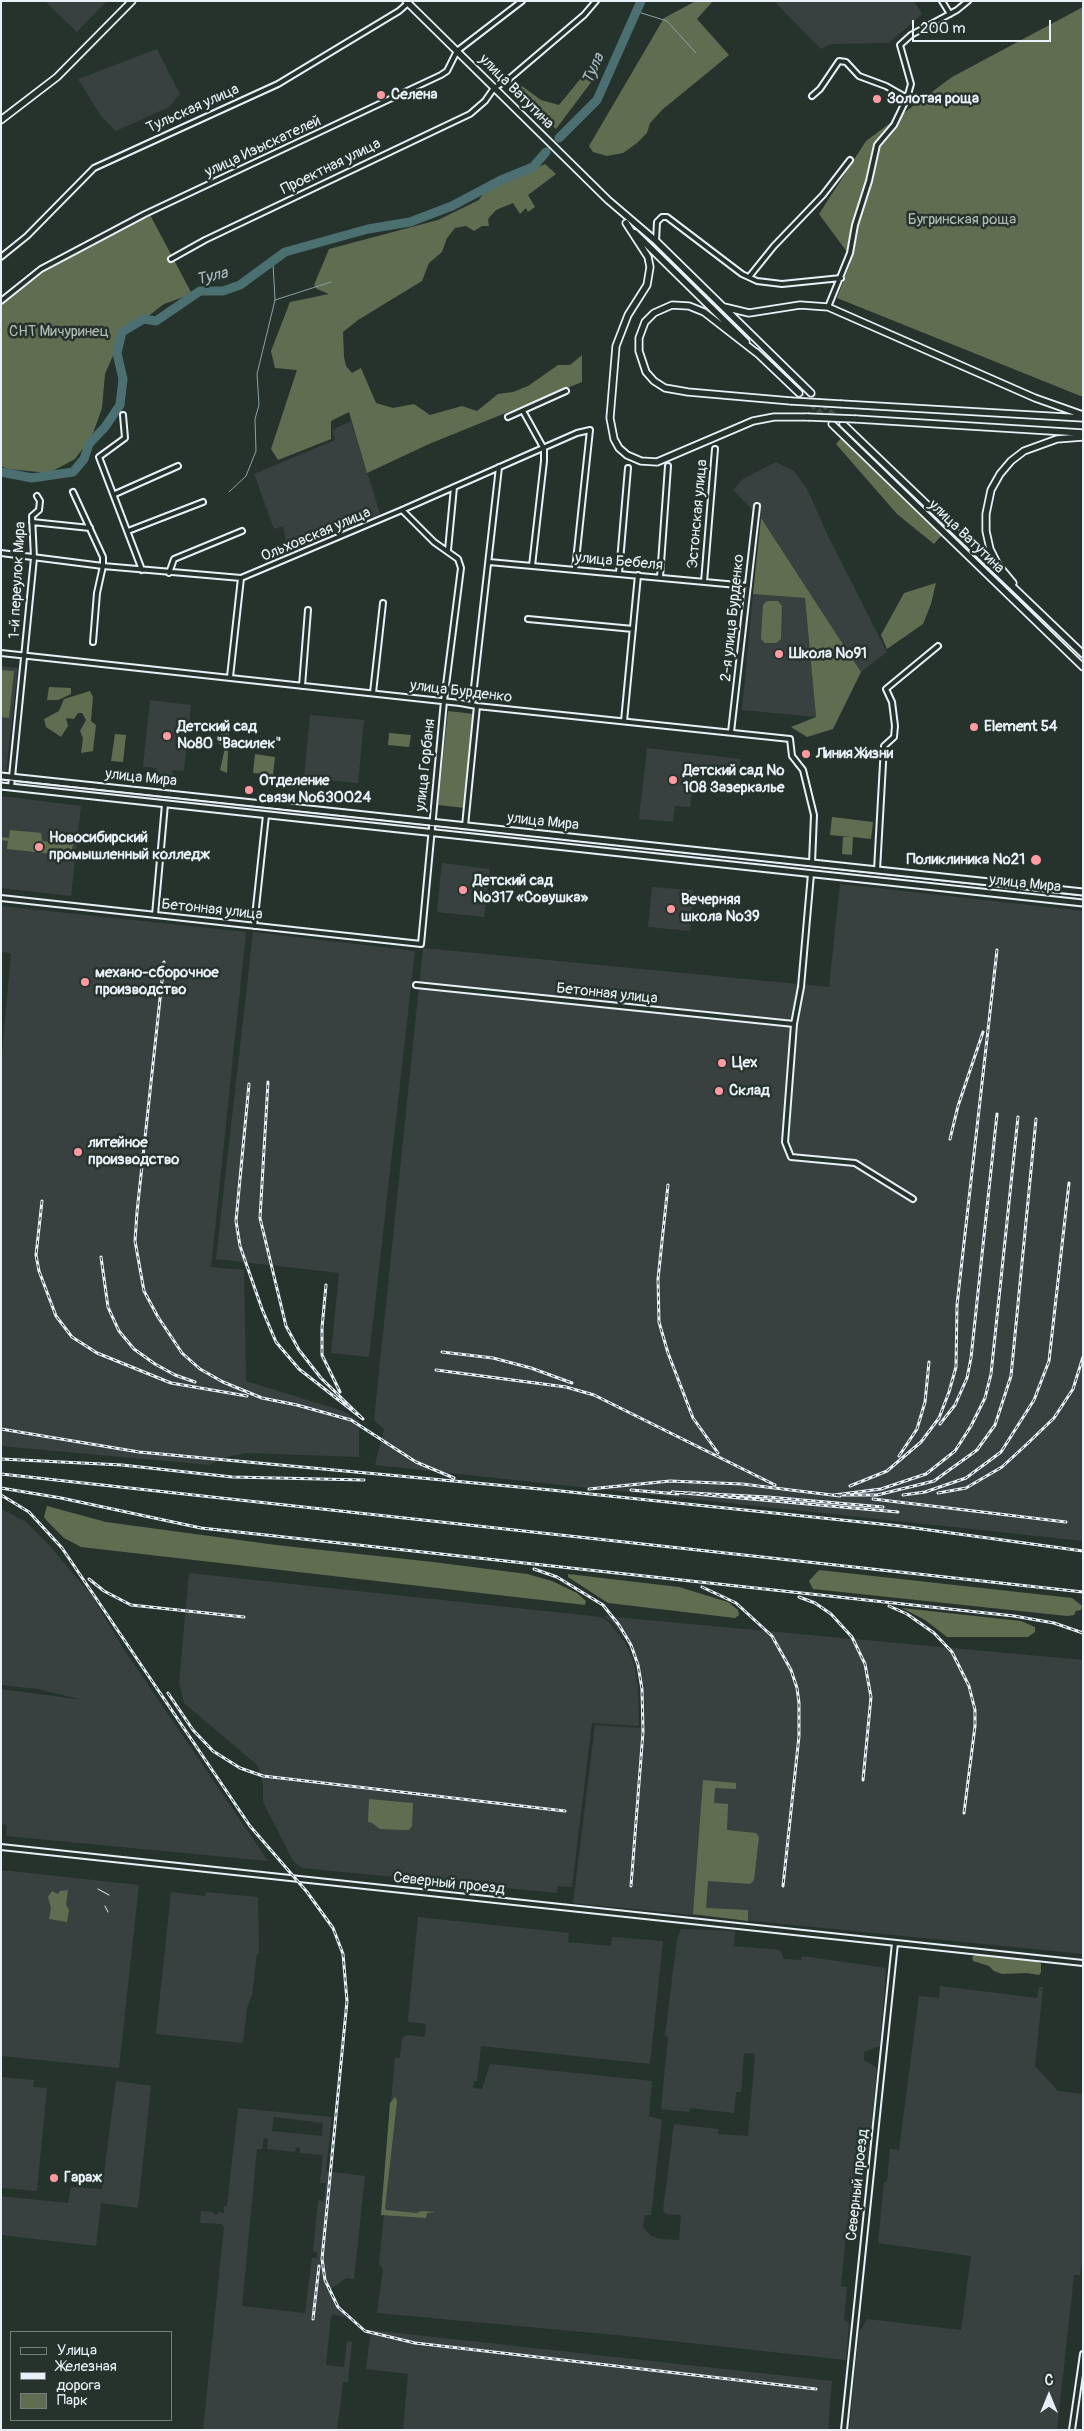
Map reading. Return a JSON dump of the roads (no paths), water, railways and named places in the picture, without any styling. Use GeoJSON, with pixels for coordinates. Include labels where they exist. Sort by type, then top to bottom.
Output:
{"type":"FeatureCollection","features":[{"type":"Feature","properties":{"kind":"main road"},"geometry":{"type":"LineString","coordinates":[[1,120],[57,77],[132,1]]}},
{"type":"Feature","properties":{"kind":"main road","name":"улица Ватутина"},"geometry":{"type":"LineString","coordinates":[[408,2],[608,200],[656,241],[811,393]]}},
{"type":"Feature","properties":{"kind":"main road","name":"улица Ватутина"},"geometry":{"type":"LineString","coordinates":[[608,200],[626,223],[800,393]]}},
{"type":"Feature","properties":{"kind":"main road"},"geometry":{"type":"LineString","coordinates":[[626,223],[648,258],[650,267],[647,285],[628,314],[616,346],[610,418],[614,439],[619,448],[627,455],[641,461],[657,462],[753,421],[774,417],[856,419],[1083,435]]}},
{"type":"Feature","properties":{"kind":"main road"},"geometry":{"type":"LineString","coordinates":[[719,304],[733,311],[749,312],[800,305],[828,307],[1035,398],[1083,417]]}},
{"type":"Feature","properties":{"kind":"main road"},"geometry":{"type":"LineString","coordinates":[[758,354],[704,312],[689,306],[672,305],[654,313],[645,322],[639,338],[638,351],[646,372],[654,381],[665,388],[791,402],[1083,417]]}},
{"type":"Feature","properties":{"kind":"main road","name":"улица Ватутина"},"geometry":{"type":"LineString","coordinates":[[832,424],[1083,667]]}},
{"type":"Feature","properties":{"kind":"main road","name":"улица Ватутина"},"geometry":{"type":"LineString","coordinates":[[843,424],[1083,654]]}},
{"type":"Feature","properties":{"kind":"main road"},"geometry":{"type":"LineString","coordinates":[[1025,598],[998,565],[990,549],[986,531],[986,514],[991,490],[1000,474],[1011,461],[1024,451],[1057,440],[1083,435]]}},
{"type":"Feature","properties":{"kind":"street","name":"улица Изыскателей"},"geometry":{"type":"LineString","coordinates":[[1,301],[42,269],[145,214],[441,75],[447,71],[457,51],[522,1]]}},
{"type":"Feature","properties":{"kind":"street","name":"Проектная улица"},"geometry":{"type":"LineString","coordinates":[[171,259],[205,240],[470,114],[485,101],[494,88],[510,78],[584,15],[596,1]]}},
{"type":"Feature","properties":{"kind":"street"},"geometry":{"type":"LineString","coordinates":[[942,1],[950,14]]}},
{"type":"Feature","properties":{"kind":"street"},"geometry":{"type":"LineString","coordinates":[[828,307],[850,253],[855,226],[870,181],[877,145],[894,125],[907,98],[911,84],[900,45],[911,35],[950,14],[968,1]]}},
{"type":"Feature","properties":{"kind":"street","name":"Тульская улица"},"geometry":{"type":"LineString","coordinates":[[1,257],[27,236],[94,168],[278,84],[398,11],[408,2]]}},
{"type":"Feature","properties":{"kind":"street"},"geometry":{"type":"LineString","coordinates":[[812,96],[820,89],[839,61],[846,62],[859,76],[886,86],[907,98]]}},
{"type":"Feature","properties":{"kind":"street"},"geometry":{"type":"LineString","coordinates":[[749,277],[774,246],[823,195],[850,160]]}},
{"type":"Feature","properties":{"kind":"street"},"geometry":{"type":"LineString","coordinates":[[656,241],[657,222],[662,217],[667,217],[749,277],[767,284],[841,278]]}},
{"type":"Feature","properties":{"kind":"street"},"geometry":{"type":"LineString","coordinates":[[508,417],[566,391]]}},
{"type":"Feature","properties":{"kind":"street"},"geometry":{"type":"LineString","coordinates":[[523,411],[544,449],[532,566]]}},
{"type":"Feature","properties":{"kind":"street"},"geometry":{"type":"LineString","coordinates":[[123,415],[125,438],[99,457],[115,494],[142,570]]}},
{"type":"Feature","properties":{"kind":"street","name":"Ольховская улица"},"geometry":{"type":"LineString","coordinates":[[1,552],[103,566],[241,578],[544,449],[577,433],[590,430],[575,570]]}},
{"type":"Feature","properties":{"kind":"street","name":"Эстонская улица"},"geometry":{"type":"LineString","coordinates":[[704,582],[714,449]]}},
{"type":"Feature","properties":{"kind":"street"},"geometry":{"type":"LineString","coordinates":[[115,494],[178,466]]}},
{"type":"Feature","properties":{"kind":"street"},"geometry":{"type":"LineString","coordinates":[[660,577],[668,466]]}},
{"type":"Feature","properties":{"kind":"street"},"geometry":{"type":"LineString","coordinates":[[472,705],[499,467]]}},
{"type":"Feature","properties":{"kind":"street"},"geometry":{"type":"LineString","coordinates":[[619,573],[628,468]]}},
{"type":"Feature","properties":{"kind":"street"},"geometry":{"type":"LineString","coordinates":[[402,510],[434,542],[448,550],[454,487]]}},
{"type":"Feature","properties":{"kind":"street"},"geometry":{"type":"LineString","coordinates":[[73,492],[103,557],[97,593],[93,642]]}},
{"type":"Feature","properties":{"kind":"street","name":"1-й переулок Мира"},"geometry":{"type":"LineString","coordinates":[[11,788],[34,558],[32,516],[39,510],[40,501],[37,496]]}},
{"type":"Feature","properties":{"kind":"street"},"geometry":{"type":"LineString","coordinates":[[128,531],[203,502]]}},
{"type":"Feature","properties":{"kind":"street","name":"2-я улица Бурденко"},"geometry":{"type":"LineString","coordinates":[[731,732],[757,506]]}},
{"type":"Feature","properties":{"kind":"street"},"geometry":{"type":"LineString","coordinates":[[32,522],[90,528]]}},
{"type":"Feature","properties":{"kind":"street"},"geometry":{"type":"LineString","coordinates":[[169,573],[174,559],[242,531]]}},
{"type":"Feature","properties":{"kind":"street","name":"улица Горбаня"},"geometry":{"type":"LineString","coordinates":[[421,944],[431,822],[461,568],[458,558],[448,550]]}},
{"type":"Feature","properties":{"kind":"street","name":"улица Бебеля"},"geometry":{"type":"LineString","coordinates":[[489,562],[748,586]]}},
{"type":"Feature","properties":{"kind":"street"},"geometry":{"type":"LineString","coordinates":[[624,720],[638,575]]}},
{"type":"Feature","properties":{"kind":"street"},"geometry":{"type":"LineString","coordinates":[[230,677],[241,578]]}},
{"type":"Feature","properties":{"kind":"street"},"geometry":{"type":"LineString","coordinates":[[373,693],[383,603]]}},
{"type":"Feature","properties":{"kind":"street"},"geometry":{"type":"LineString","coordinates":[[302,686],[308,610]]}},
{"type":"Feature","properties":{"kind":"street"},"geometry":{"type":"LineString","coordinates":[[528,619],[633,629]]}},
{"type":"Feature","properties":{"kind":"street"},"geometry":{"type":"LineString","coordinates":[[876,881],[884,746],[894,737],[895,726],[892,702],[886,689],[938,646]]}},
{"type":"Feature","properties":{"kind":"street","name":"улица Бурденко"},"geometry":{"type":"LineString","coordinates":[[1,653],[790,739],[792,756],[803,770],[814,815],[812,863]]}},
{"type":"Feature","properties":{"kind":"street"},"geometry":{"type":"LineString","coordinates":[[465,826],[477,706]]}},
{"type":"Feature","properties":{"kind":"street","name":"улица Мира"},"geometry":{"type":"LineString","coordinates":[[1,776],[1083,892]]}},
{"type":"Feature","properties":{"kind":"street"},"geometry":{"type":"LineString","coordinates":[[1,786],[11,788]]}},
{"type":"Feature","properties":{"kind":"street","name":"улица Мира"},"geometry":{"type":"LineString","coordinates":[[11,788],[1083,903]]}},
{"type":"Feature","properties":{"kind":"street"},"geometry":{"type":"LineString","coordinates":[[155,915],[165,804]]}},
{"type":"Feature","properties":{"kind":"street"},"geometry":{"type":"LineString","coordinates":[[254,926],[266,815]]}},
{"type":"Feature","properties":{"kind":"street"},"geometry":{"type":"LineString","coordinates":[[812,863],[801,987],[794,1024],[785,1142],[791,1157],[855,1164],[913,1199]]}},
{"type":"Feature","properties":{"kind":"street","name":"Бетонная улица"},"geometry":{"type":"LineString","coordinates":[[1,898],[421,944]]}},
{"type":"Feature","properties":{"kind":"street","name":"Бетонная улица"},"geometry":{"type":"LineString","coordinates":[[416,985],[794,1024]]}},
{"type":"Feature","properties":{"kind":"street","name":"Северный проезд"},"geometry":{"type":"LineString","coordinates":[[1,1847],[1083,1963]]}},
{"type":"Feature","properties":{"kind":"street","name":"Северный проезд"},"geometry":{"type":"LineString","coordinates":[[844,2430],[895,1943]]}},
{"type":"Feature","properties":{"kind":"street"},"geometry":{"type":"LineString","coordinates":[[1072,2430],[1083,2354]]}},
{"type":"Feature","properties":{"kind":"waterway","name":"Тула"},"geometry":{"type":"LineString","coordinates":[[559,138],[597,100],[641,1]]}},
{"type":"Feature","properties":{"kind":"waterway"},"geometry":{"type":"LineString","coordinates":[[635,11],[667,21],[696,53]]}},
{"type":"Feature","properties":{"kind":"waterway","name":"Тула"},"geometry":{"type":"LineString","coordinates":[[1,472],[32,478],[73,472],[84,459],[89,444],[105,427],[120,405],[123,379],[117,353],[122,332],[144,319],[156,321],[200,291],[223,291],[240,285],[285,252],[368,229],[410,222],[452,206],[501,180],[533,167],[546,152]]}},
{"type":"Feature","properties":{"kind":"waterway"},"geometry":{"type":"LineString","coordinates":[[229,492],[246,476],[256,451],[255,419],[259,405],[257,374],[275,300],[273,263],[285,252]]}},
{"type":"Feature","properties":{"kind":"waterway"},"geometry":{"type":"LineString","coordinates":[[275,300],[331,282]]}},
{"type":"Feature","properties":{"kind":"tunnel"},"geometry":{"type":"LineString","coordinates":[[799,393],[827,419]]}},
{"type":"Feature","properties":{"kind":"tunnel"},"geometry":{"type":"LineString","coordinates":[[811,393],[838,419]]}},
{"type":"Feature","properties":{"kind":"tram line"},"geometry":{"type":"LineString","coordinates":[[1,779],[1083,896]]}},
{"type":"Feature","properties":{"kind":"tram line"},"geometry":{"type":"LineString","coordinates":[[98,1889],[109,1895]]}},
{"type":"Feature","properties":{"kind":"tram line"},"geometry":{"type":"LineString","coordinates":[[105,1906],[108,1912]]}},
{"type":"Feature","properties":{"kind":"railway"},"geometry":{"type":"LineString","coordinates":[[850,1486],[887,1471],[921,1442],[939,1418],[956,1367],[957,1305],[997,950]]}},
{"type":"Feature","properties":{"kind":"railway"},"geometry":{"type":"LineString","coordinates":[[164,962],[135,1241],[144,1291],[158,1317],[182,1353],[200,1369],[223,1382],[262,1398],[297,1405],[351,1420],[416,1462],[454,1478]]}},
{"type":"Feature","properties":{"kind":"railway"},"geometry":{"type":"LineString","coordinates":[[950,1139],[958,1106],[983,1032]]}},
{"type":"Feature","properties":{"kind":"railway"},"geometry":{"type":"LineString","coordinates":[[249,1084],[236,1221],[240,1246],[262,1309],[276,1342],[299,1369],[363,1419],[321,1378],[299,1350],[286,1326],[260,1218],[268,1082]]}},
{"type":"Feature","properties":{"kind":"railway"},"geometry":{"type":"LineString","coordinates":[[940,1424],[955,1405],[967,1378],[971,1358],[997,1114]]}},
{"type":"Feature","properties":{"kind":"railway"},"geometry":{"type":"LineString","coordinates":[[1018,1117],[991,1374],[985,1398],[971,1426],[955,1451],[926,1474],[881,1489],[834,1495],[877,1495],[934,1481],[977,1450],[995,1425],[1011,1376],[1036,1119]]}},
{"type":"Feature","properties":{"kind":"railway"},"geometry":{"type":"LineString","coordinates":[[903,1495],[925,1492],[966,1478],[1001,1452],[1034,1400],[1049,1361],[1069,1183]]}},
{"type":"Feature","properties":{"kind":"railway"},"geometry":{"type":"LineString","coordinates":[[668,1185],[658,1279],[659,1322],[668,1353],[693,1418],[718,1453]]}},
{"type":"Feature","properties":{"kind":"railway"},"geometry":{"type":"LineString","coordinates":[[42,1201],[36,1255],[39,1271],[56,1316],[72,1337],[97,1353],[171,1383],[247,1396]]}},
{"type":"Feature","properties":{"kind":"railway"},"geometry":{"type":"LineString","coordinates":[[101,1257],[108,1307],[119,1331],[134,1349],[155,1364],[175,1375],[195,1382]]}},
{"type":"Feature","properties":{"kind":"railway"},"geometry":{"type":"LineString","coordinates":[[326,1285],[322,1328],[322,1355],[340,1392]]}},
{"type":"Feature","properties":{"kind":"railway"},"geometry":{"type":"LineString","coordinates":[[442,1352],[493,1358],[531,1368],[572,1383]]}},
{"type":"Feature","properties":{"kind":"railway"},"geometry":{"type":"LineString","coordinates":[[938,1493],[966,1488],[1002,1467],[1027,1444],[1054,1418],[1073,1389],[1083,1357]]}},
{"type":"Feature","properties":{"kind":"railway"},"geometry":{"type":"LineString","coordinates":[[899,1456],[917,1429],[925,1402],[929,1362]]}},
{"type":"Feature","properties":{"kind":"railway"},"geometry":{"type":"LineString","coordinates":[[436,1370],[566,1387],[594,1395],[775,1485]]}},
{"type":"Feature","properties":{"kind":"railway"},"geometry":{"type":"LineString","coordinates":[[1,1429],[139,1452],[551,1490],[900,1526],[1083,1551]]}},
{"type":"Feature","properties":{"kind":"railway"},"geometry":{"type":"LineString","coordinates":[[1,1459],[122,1465],[232,1477],[364,1480]]}},
{"type":"Feature","properties":{"kind":"railway"},"geometry":{"type":"LineString","coordinates":[[1,1474],[1083,1592]]}},
{"type":"Feature","properties":{"kind":"railway"},"geometry":{"type":"LineString","coordinates":[[589,1489],[670,1481],[742,1484],[840,1496]]}},
{"type":"Feature","properties":{"kind":"railway"},"geometry":{"type":"LineString","coordinates":[[1,1488],[61,1498],[201,1528],[1014,1616],[1054,1623],[1083,1633]]}},
{"type":"Feature","properties":{"kind":"railway"},"geometry":{"type":"LineString","coordinates":[[631,1490],[678,1494]]}},
{"type":"Feature","properties":{"kind":"railway"},"geometry":{"type":"LineString","coordinates":[[883,1507],[768,1497],[672,1492],[898,1512]]}},
{"type":"Feature","properties":{"kind":"railway"},"geometry":{"type":"LineString","coordinates":[[1,1495],[29,1512],[62,1548],[250,1826],[307,1892],[333,1928],[343,1954],[347,2001],[322,2259],[325,2280],[338,2307],[365,2331],[415,2343],[816,2389]]}},
{"type":"Feature","properties":{"kind":"railway"},"geometry":{"type":"LineString","coordinates":[[873,1499],[1066,1522]]}},
{"type":"Feature","properties":{"kind":"railway"},"geometry":{"type":"LineString","coordinates":[[534,1569],[557,1577],[603,1605],[619,1625],[631,1645],[638,1665],[642,1689],[643,1732],[631,1886]]}},
{"type":"Feature","properties":{"kind":"railway"},"geometry":{"type":"LineString","coordinates":[[89,1579],[104,1591],[131,1605],[244,1617]]}},
{"type":"Feature","properties":{"kind":"railway"},"geometry":{"type":"LineString","coordinates":[[702,1587],[736,1603],[772,1636],[791,1670],[797,1688],[799,1736],[783,1886]]}},
{"type":"Feature","properties":{"kind":"railway"},"geometry":{"type":"LineString","coordinates":[[799,1597],[815,1603],[831,1614],[852,1637],[865,1664],[871,1697],[863,1780]]}},
{"type":"Feature","properties":{"kind":"railway"},"geometry":{"type":"LineString","coordinates":[[889,1606],[907,1614],[934,1633],[952,1652],[969,1686],[975,1710],[975,1726],[964,1813]]}},
{"type":"Feature","properties":{"kind":"railway"},"geometry":{"type":"LineString","coordinates":[[168,1693],[193,1730],[213,1751],[240,1768],[263,1776],[565,1811]]}},
{"type":"Feature","properties":{"kind":"railway"},"geometry":{"type":"LineString","coordinates":[[313,2319],[319,2266]]}},
{"type":"Feature","properties":{"kind":"place","name":"Селена"},"geometry":{"type":"Point","coordinates":[381,95]}},
{"type":"Feature","properties":{"kind":"place","name":"Золотая роща"},"geometry":{"type":"Point","coordinates":[877,99]}},
{"type":"Feature","properties":{"kind":"place","name":"Школа №91"},"geometry":{"type":"Point","coordinates":[779,654]}},
{"type":"Feature","properties":{"kind":"place","name":"Element 54"},"geometry":{"type":"Point","coordinates":[974,727]}},
{"type":"Feature","properties":{"kind":"place","name":"Детский сад №80 \"Василек\""},"geometry":{"type":"Point","coordinates":[167,736]}},
{"type":"Feature","properties":{"kind":"place","name":"Линия Жизни"},"geometry":{"type":"Point","coordinates":[806,754]}},
{"type":"Feature","properties":{"kind":"place","name":"Детский сад № 108 Зазеркалье"},"geometry":{"type":"Point","coordinates":[673,780]}},
{"type":"Feature","properties":{"kind":"place","name":"Отделение связи №630024"},"geometry":{"type":"Point","coordinates":[249,790]}},
{"type":"Feature","properties":{"kind":"place","name":"Новосибирский промышленный колледж"},"geometry":{"type":"Point","coordinates":[39,847]}},
{"type":"Feature","properties":{"kind":"place","name":"Поликлиника №21"},"geometry":{"type":"Point","coordinates":[1036,860]}},
{"type":"Feature","properties":{"kind":"place","name":"Детский сад №317 «Совушка»"},"geometry":{"type":"Point","coordinates":[463,890]}},
{"type":"Feature","properties":{"kind":"place","name":"Вечерняя школа №39"},"geometry":{"type":"Point","coordinates":[671,909]}},
{"type":"Feature","properties":{"kind":"place","name":"механо-сборочное производство"},"geometry":{"type":"Point","coordinates":[85,982]}},
{"type":"Feature","properties":{"kind":"place","name":"Цех"},"geometry":{"type":"Point","coordinates":[722,1063]}},
{"type":"Feature","properties":{"kind":"place","name":"Склад"},"geometry":{"type":"Point","coordinates":[719,1091]}},
{"type":"Feature","properties":{"kind":"place","name":"литейное производство"},"geometry":{"type":"Point","coordinates":[78,1152]}},
{"type":"Feature","properties":{"kind":"place","name":"Гараж"},"geometry":{"type":"Point","coordinates":[54,2178]}},
{"type":"Feature","properties":{"kind":"park label","name":"Бугринская роща"},"geometry":{"type":"Point","coordinates":[962,220]}},
{"type":"Feature","properties":{"kind":"park label","name":"СНТ Мичуринец"},"geometry":{"type":"Point","coordinates":[59,332]}}]}
